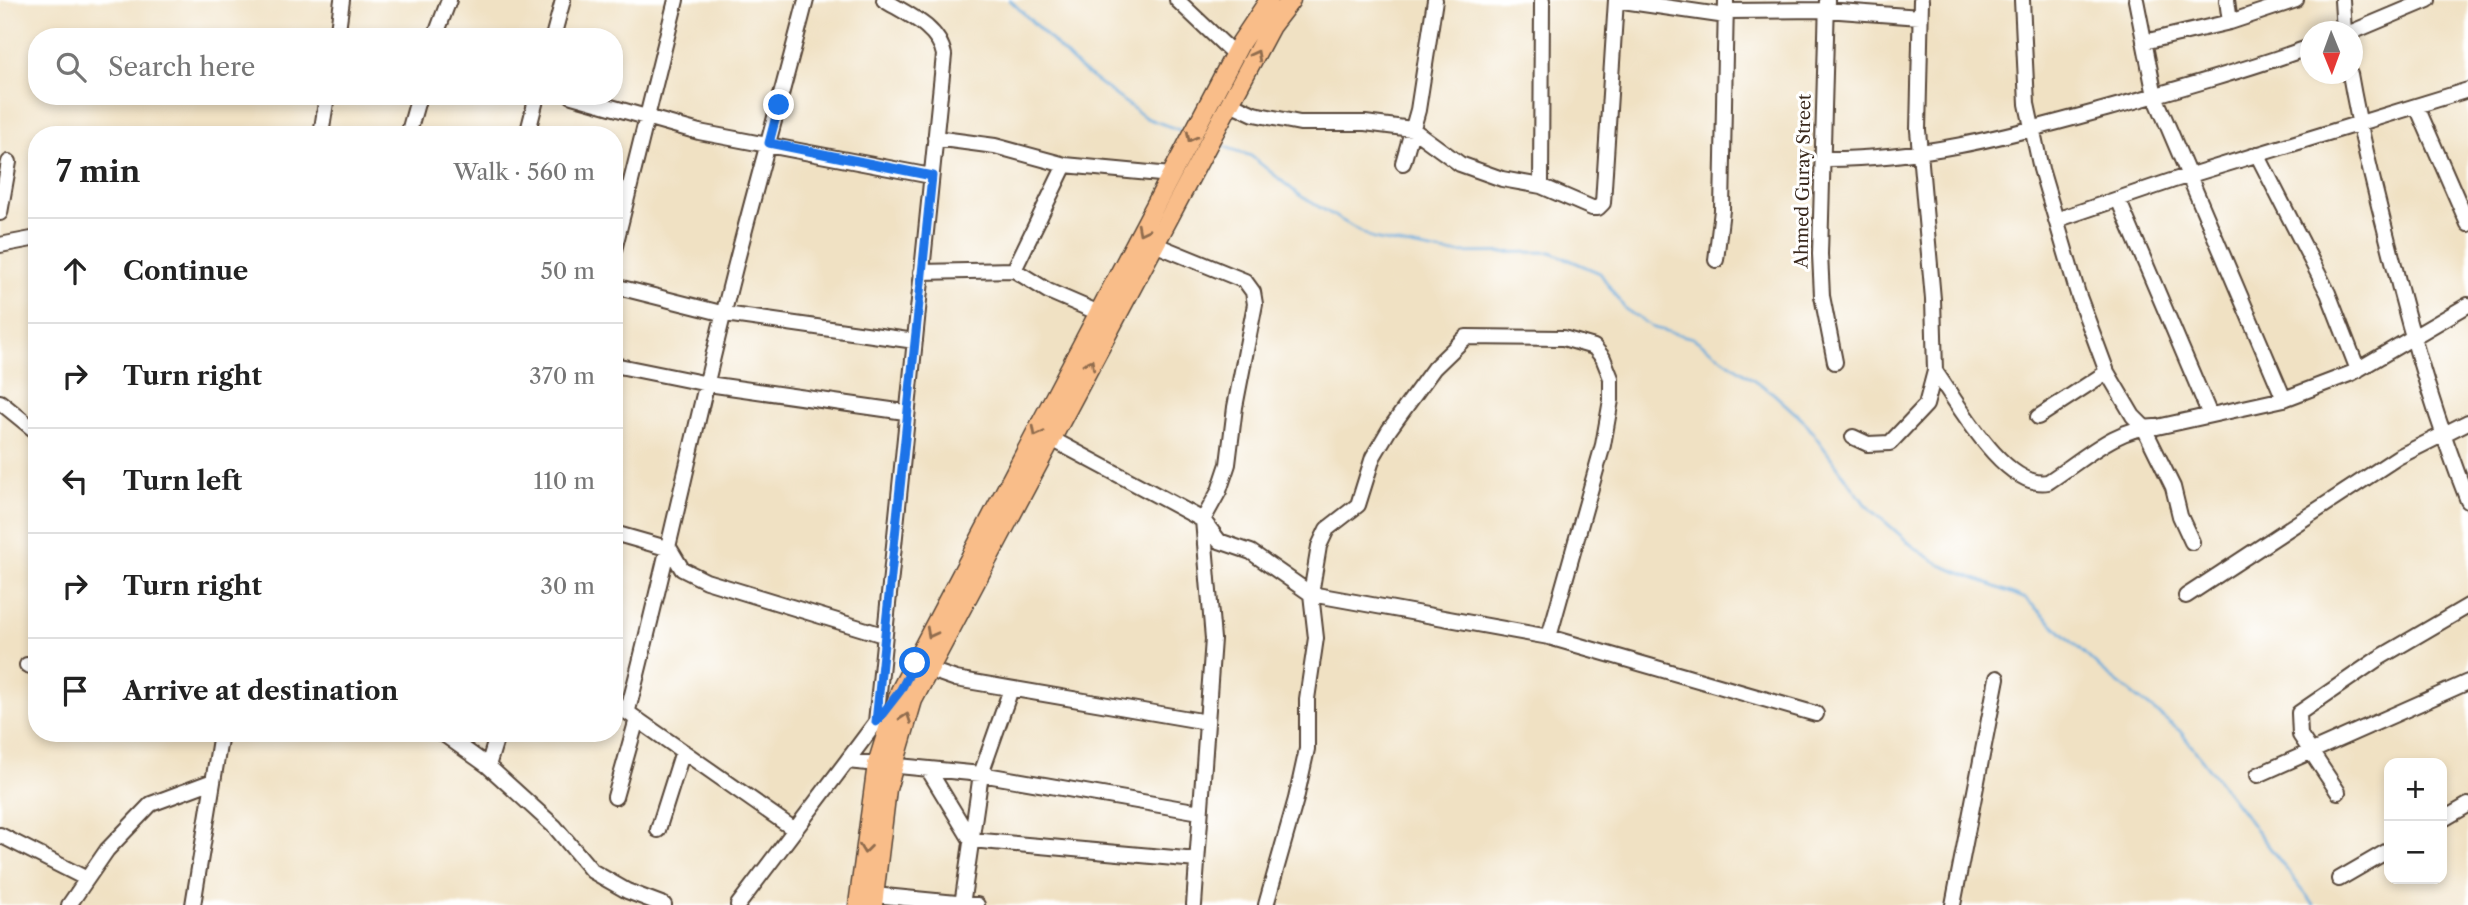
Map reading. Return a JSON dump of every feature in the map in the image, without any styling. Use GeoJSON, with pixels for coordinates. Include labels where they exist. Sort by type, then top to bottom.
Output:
{"type":"FeatureCollection","features":[{"type":"Feature","properties":{"kind":"main road"},"geometry":{"type":"LineString","coordinates":[[873,900],[885,765],[913,700],[922,666],[1099,313],[1234,54],[1269,0]]}},
{"type":"Feature","properties":{"kind":"main road"},"geometry":{"type":"LineString","coordinates":[[859,905],[900,691],[922,666],[1050,438],[1271,26],[1291,0]]}},
{"type":"Feature","properties":{"kind":"street"},"geometry":{"type":"LineString","coordinates":[[338,28],[342,0]]}},
{"type":"Feature","properties":{"kind":"street"},"geometry":{"type":"LineString","coordinates":[[438,28],[449,0]]}},
{"type":"Feature","properties":{"kind":"street"},"geometry":{"type":"LineString","coordinates":[[555,28],[563,0]]}},
{"type":"Feature","properties":{"kind":"street"},"geometry":{"type":"LineString","coordinates":[[623,214],[676,0]]}},
{"type":"Feature","properties":{"kind":"street"},"geometry":{"type":"LineString","coordinates":[[615,797],[684,474],[806,0]]}},
{"type":"Feature","properties":{"kind":"street"},"geometry":{"type":"LineString","coordinates":[[876,722],[905,412],[915,341],[944,55],[941,41],[931,30],[884,0]]}},
{"type":"Feature","properties":{"kind":"street"},"geometry":{"type":"LineString","coordinates":[[1177,0],[1234,54]]}},
{"type":"Feature","properties":{"kind":"street"},"geometry":{"type":"LineString","coordinates":[[1403,163],[1412,129],[1435,0]]}},
{"type":"Feature","properties":{"kind":"street"},"geometry":{"type":"LineString","coordinates":[[1541,186],[1542,0]]}},
{"type":"Feature","properties":{"kind":"street"},"geometry":{"type":"LineString","coordinates":[[1227,108],[1300,123],[1365,123],[1412,129],[1460,164],[1502,179],[1541,186],[1591,208],[1598,208],[1603,203],[1616,0],[1726,9],[1827,5],[1920,17]]}},
{"type":"Feature","properties":{"kind":"street"},"geometry":{"type":"LineString","coordinates":[[1853,437],[1868,444],[1889,443],[1905,430],[1926,405],[1935,371],[1933,299],[1920,154],[1921,0]]}},
{"type":"Feature","properties":{"kind":"street"},"geometry":{"type":"LineString","coordinates":[[2022,0],[2027,104],[2032,129],[2089,328],[2107,372],[2133,416],[2143,426],[2173,487],[2177,508],[2192,542]]}},
{"type":"Feature","properties":{"kind":"street"},"geometry":{"type":"LineString","coordinates":[[2136,0],[2155,96],[2284,399]]}},
{"type":"Feature","properties":{"kind":"street"},"geometry":{"type":"LineString","coordinates":[[2227,0],[2230,22]]}},
{"type":"Feature","properties":{"kind":"street"},"geometry":{"type":"LineString","coordinates":[[2144,42],[2230,22],[2296,0]]}},
{"type":"Feature","properties":{"kind":"street"},"geometry":{"type":"LineString","coordinates":[[2342,0],[2343,21]]}},
{"type":"Feature","properties":{"kind":"street"},"geometry":{"type":"LineString","coordinates":[[2363,28],[2428,0]]}},
{"type":"Feature","properties":{"kind":"street","name":"Ahmed Guray Street"},"geometry":{"type":"LineString","coordinates":[[1827,5],[1822,159],[1822,296],[1835,362]]}},
{"type":"Feature","properties":{"kind":"street"},"geometry":{"type":"LineString","coordinates":[[1716,260],[1722,197],[1726,9]]}},
{"type":"Feature","properties":{"kind":"street"},"geometry":{"type":"LineString","coordinates":[[1822,159],[1866,159],[1920,154],[2032,129],[2155,96],[2300,50]]}},
{"type":"Feature","properties":{"kind":"street"},"geometry":{"type":"LineString","coordinates":[[2352,84],[2359,126],[2411,337],[2442,435],[2468,499]]}},
{"type":"Feature","properties":{"kind":"street"},"geometry":{"type":"LineString","coordinates":[[2056,220],[2189,175],[2359,126],[2468,90]]}},
{"type":"Feature","properties":{"kind":"street"},"geometry":{"type":"LineString","coordinates":[[322,126],[326,105]]}},
{"type":"Feature","properties":{"kind":"street"},"geometry":{"type":"LineString","coordinates":[[411,126],[416,105]]}},
{"type":"Feature","properties":{"kind":"street"},"geometry":{"type":"LineString","coordinates":[[529,126],[535,105]]}},
{"type":"Feature","properties":{"kind":"street"},"geometry":{"type":"LineString","coordinates":[[601,105],[699,132],[769,143],[932,176]]}},
{"type":"Feature","properties":{"kind":"street"},"geometry":{"type":"LineString","coordinates":[[2417,107],[2468,224]]}},
{"type":"Feature","properties":{"kind":"street"},"geometry":{"type":"LineString","coordinates":[[935,138],[995,146],[1065,166],[1172,173]]}},
{"type":"Feature","properties":{"kind":"street"},"geometry":{"type":"LineString","coordinates":[[2257,155],[2328,293],[2358,370]]}},
{"type":"Feature","properties":{"kind":"street"},"geometry":{"type":"LineString","coordinates":[[0,213],[9,162]]}},
{"type":"Feature","properties":{"kind":"street"},"geometry":{"type":"LineString","coordinates":[[1014,270],[1065,166]]}},
{"type":"Feature","properties":{"kind":"street"},"geometry":{"type":"LineString","coordinates":[[2118,199],[2210,415]]}},
{"type":"Feature","properties":{"kind":"street"},"geometry":{"type":"LineString","coordinates":[[0,245],[28,240]]}},
{"type":"Feature","properties":{"kind":"street"},"geometry":{"type":"LineString","coordinates":[[1154,244],[1245,281],[1253,292],[1255,304],[1235,407],[1228,464],[1220,491],[1203,520],[1213,639],[1195,905]]}},
{"type":"Feature","properties":{"kind":"street"},"geometry":{"type":"LineString","coordinates":[[921,272],[1014,270],[1048,291],[1099,313]]}},
{"type":"Feature","properties":{"kind":"street"},"geometry":{"type":"LineString","coordinates":[[623,288],[725,314],[915,341]]}},
{"type":"Feature","properties":{"kind":"street"},"geometry":{"type":"LineString","coordinates":[[1935,371],[2004,466],[2024,480],[2048,482],[2124,433],[2143,426],[2157,427],[2284,399],[2358,370],[2468,305]]}},
{"type":"Feature","properties":{"kind":"street"},"geometry":{"type":"LineString","coordinates":[[1266,905],[1296,799],[1307,748],[1307,699],[1316,638],[1311,594],[1319,547],[1327,529],[1358,505],[1373,457],[1434,368],[1458,343],[1475,335],[1563,338],[1594,347],[1603,358],[1611,378],[1611,400],[1603,444],[1549,637]]}},
{"type":"Feature","properties":{"kind":"street"},"geometry":{"type":"LineString","coordinates":[[623,367],[708,384],[905,412]]}},
{"type":"Feature","properties":{"kind":"street"},"geometry":{"type":"LineString","coordinates":[[2038,416],[2107,372]]}},
{"type":"Feature","properties":{"kind":"street"},"geometry":{"type":"LineString","coordinates":[[0,402],[28,422]]}},
{"type":"Feature","properties":{"kind":"street"},"geometry":{"type":"LineString","coordinates":[[2186,596],[2398,457],[2468,422]]}},
{"type":"Feature","properties":{"kind":"street"},"geometry":{"type":"LineString","coordinates":[[1050,438],[1203,520],[1219,541],[1251,552],[1311,594],[1549,637],[1816,714]]}},
{"type":"Feature","properties":{"kind":"street"},"geometry":{"type":"LineString","coordinates":[[623,536],[670,549],[682,569],[706,581],[883,635]]}},
{"type":"Feature","properties":{"kind":"street"},"geometry":{"type":"LineString","coordinates":[[2338,792],[2300,735],[2299,713],[2379,658],[2468,606]]}},
{"type":"Feature","properties":{"kind":"street"},"geometry":{"type":"LineString","coordinates":[[922,666],[956,679],[1207,722]]}},
{"type":"Feature","properties":{"kind":"street"},"geometry":{"type":"LineString","coordinates":[[1953,905],[1997,678]]}},
{"type":"Feature","properties":{"kind":"street"},"geometry":{"type":"LineString","coordinates":[[2258,775],[2468,682]]}},
{"type":"Feature","properties":{"kind":"street"},"geometry":{"type":"LineString","coordinates":[[873,900],[967,904],[971,840],[981,774],[1011,689]]}},
{"type":"Feature","properties":{"kind":"street"},"geometry":{"type":"LineString","coordinates":[[738,905],[900,691]]}},
{"type":"Feature","properties":{"kind":"street"},"geometry":{"type":"LineString","coordinates":[[623,708],[795,830]]}},
{"type":"Feature","properties":{"kind":"street"},"geometry":{"type":"LineString","coordinates":[[192,905],[220,742]]}},
{"type":"Feature","properties":{"kind":"street"},"geometry":{"type":"LineString","coordinates":[[455,742],[488,766],[555,827],[592,871],[627,891],[664,905]]}},
{"type":"Feature","properties":{"kind":"street"},"geometry":{"type":"LineString","coordinates":[[488,766],[495,742]]}},
{"type":"Feature","properties":{"kind":"street"},"geometry":{"type":"LineString","coordinates":[[658,830],[683,751]]}},
{"type":"Feature","properties":{"kind":"street"},"geometry":{"type":"LineString","coordinates":[[847,761],[981,774],[1200,812]]}},
{"type":"Feature","properties":{"kind":"street"},"geometry":{"type":"LineString","coordinates":[[928,769],[971,840]]}},
{"type":"Feature","properties":{"kind":"street"},"geometry":{"type":"LineString","coordinates":[[69,905],[107,850],[151,804],[213,781]]}},
{"type":"Feature","properties":{"kind":"street"},"geometry":{"type":"LineString","coordinates":[[2447,817],[2468,805]]}},
{"type":"Feature","properties":{"kind":"street"},"geometry":{"type":"LineString","coordinates":[[0,835],[87,879]]}},
{"type":"Feature","properties":{"kind":"street"},"geometry":{"type":"LineString","coordinates":[[971,840],[1196,860]]}},
{"type":"Feature","properties":{"kind":"street"},"geometry":{"type":"LineString","coordinates":[[2339,879],[2384,853]]}},
{"type":"Feature","properties":{"kind":"waterway"},"geometry":{"type":"LineString","coordinates":[[1010,0],[1080,69],[1146,118],[1185,132]]}},
{"type":"Feature","properties":{"kind":"waterway"},"geometry":{"type":"LineString","coordinates":[[1217,144],[1251,156],[1299,195],[1373,239],[1447,253],[1551,252],[1600,273],[1625,309],[1654,328],[1693,338],[1773,393],[1805,422],[1865,504],[1916,549],[1943,566],[2026,599],[2103,671],[2180,731],[2314,905]]}},
{"type":"Feature","properties":{"kind":"route"},"geometry":{"type":"LineString","coordinates":[[779,105],[769,143],[932,176],[905,412],[876,722],[900,691],[915,663]]}}]}
